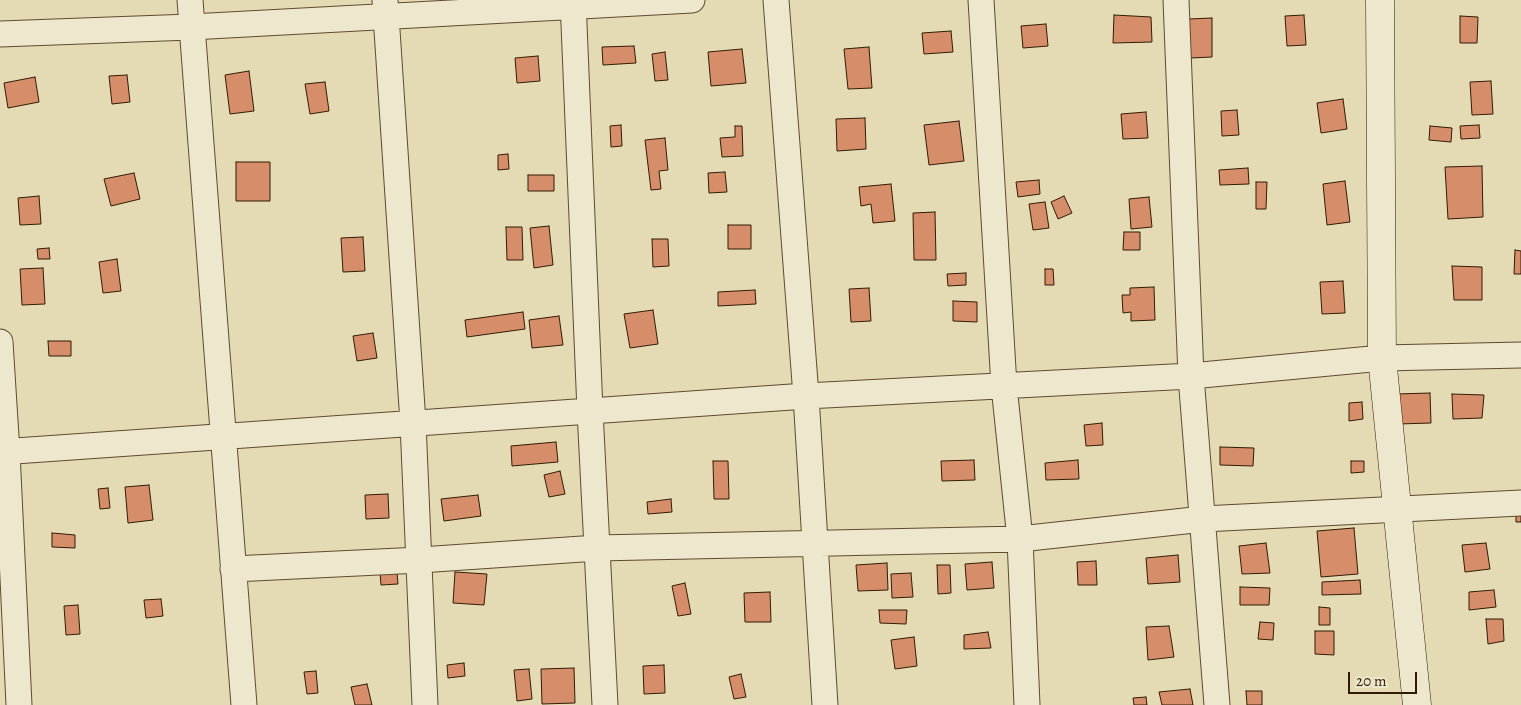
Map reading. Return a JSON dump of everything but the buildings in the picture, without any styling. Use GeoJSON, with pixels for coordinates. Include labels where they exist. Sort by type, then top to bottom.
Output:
{"type":"FeatureCollection","features":[{"type":"Feature","properties":{"kind":"street"},"geometry":{"type":"LineString","coordinates":[[190,0],[244,705]]}},
{"type":"Feature","properties":{"kind":"street"},"geometry":{"type":"LineString","coordinates":[[0,34],[191,27],[386,8],[692,0]]}},
{"type":"Feature","properties":{"kind":"street"},"geometry":{"type":"LineString","coordinates":[[776,0],[806,396],[825,705]]}},
{"type":"Feature","properties":{"kind":"street"},"geometry":{"type":"LineString","coordinates":[[981,0],[1004,386],[1020,539],[1027,705]]}},
{"type":"Feature","properties":{"kind":"street"},"geometry":{"type":"LineString","coordinates":[[1176,0],[1191,376],[1218,705]]}},
{"type":"Feature","properties":{"kind":"street"},"geometry":{"type":"LineString","coordinates":[[1380,0],[1382,358],[1417,705]]}},
{"type":"Feature","properties":{"kind":"street"},"geometry":{"type":"LineString","coordinates":[[573,3],[590,411],[605,705]]}},
{"type":"Feature","properties":{"kind":"street"},"geometry":{"type":"LineString","coordinates":[[386,8],[413,423],[426,705]]}},
{"type":"Feature","properties":{"kind":"street"},"geometry":{"type":"LineString","coordinates":[[0,342],[4,452],[19,705]]}},
{"type":"Feature","properties":{"kind":"street"},"geometry":{"type":"LineString","coordinates":[[4,452],[806,396],[1191,376],[1382,358],[1521,355]]}},
{"type":"Feature","properties":{"kind":"street"},"geometry":{"type":"LineString","coordinates":[[234,569],[420,560],[597,548],[1020,539],[1203,519],[1521,503]]}}]}
